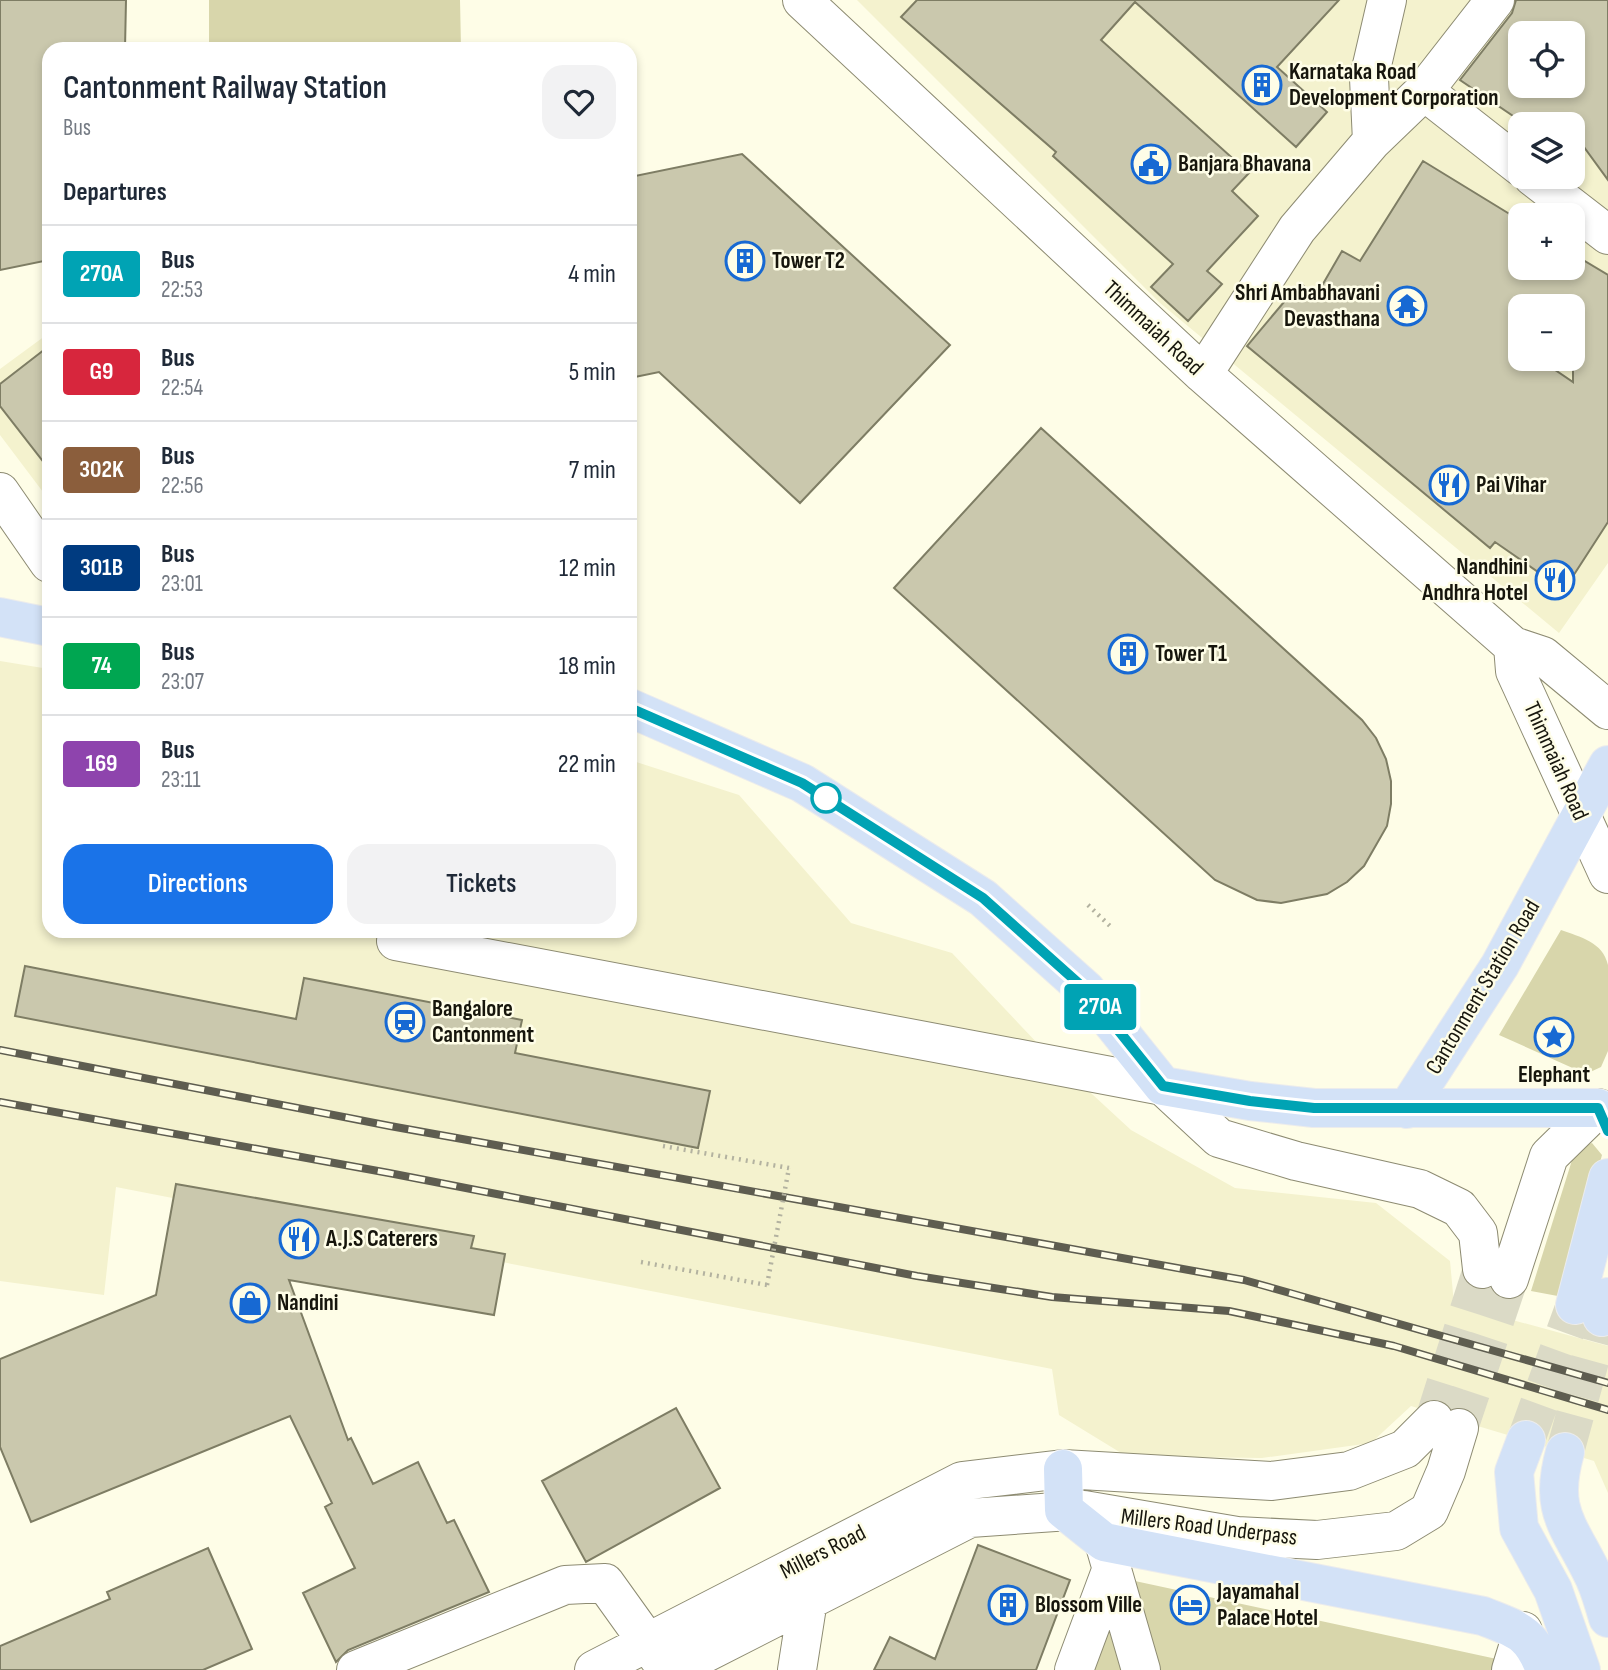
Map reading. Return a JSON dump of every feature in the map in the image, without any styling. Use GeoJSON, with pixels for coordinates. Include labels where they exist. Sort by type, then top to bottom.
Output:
{"type":"FeatureCollection","features":[{"type":"Feature","properties":{"kind":"main road"},"geometry":{"type":"LineString","coordinates":[[0,617],[42,626]]}},
{"type":"Feature","properties":{"kind":"main road"},"geometry":{"type":"LineString","coordinates":[[637,711],[802,783],[983,898],[1086,990],[1163,1086],[1250,1101],[1314,1108],[1605,1106]]}},
{"type":"Feature","properties":{"kind":"main road","name":"Cantonment Station Road"},"geometry":{"type":"LineString","coordinates":[[1407,1109],[1500,965],[1608,765]]}},
{"type":"Feature","properties":{"kind":"main road"},"geometry":{"type":"LineString","coordinates":[[1595,1306],[1608,1178]]}},
{"type":"Feature","properties":{"kind":"main road"},"geometry":{"type":"LineString","coordinates":[[1526,1440],[1514,1472],[1518,1528],[1553,1590],[1581,1670]]}},
{"type":"Feature","properties":{"kind":"main road"},"geometry":{"type":"LineString","coordinates":[[1564,1452],[1557,1479],[1561,1518],[1593,1573],[1608,1618]]}},
{"type":"Feature","properties":{"kind":"main road"},"geometry":{"type":"LineString","coordinates":[[1063,1469],[1064,1510],[1108,1555],[1483,1616],[1523,1631],[1545,1670]]}},
{"type":"Feature","properties":{"kind":"street","name":"Thimmaiah Road"},"geometry":{"type":"LineString","coordinates":[[802,0],[1203,374],[1513,646],[1542,656],[1608,710]]}},
{"type":"Feature","properties":{"kind":"street"},"geometry":{"type":"LineString","coordinates":[[1372,141],[1370,78],[1387,0]]}},
{"type":"Feature","properties":{"kind":"street"},"geometry":{"type":"LineString","coordinates":[[1203,374],[1297,229],[1372,141],[1424,91],[1495,0]]}},
{"type":"Feature","properties":{"kind":"street"},"geometry":{"type":"LineString","coordinates":[[1424,91],[1508,157]]}},
{"type":"Feature","properties":{"kind":"street"},"geometry":{"type":"LineString","coordinates":[[1549,189],[1608,235]]}},
{"type":"Feature","properties":{"kind":"street"},"geometry":{"type":"LineString","coordinates":[[0,492],[42,553]]}},
{"type":"Feature","properties":{"kind":"street","name":"Thimmaiah Road"},"geometry":{"type":"LineString","coordinates":[[1513,646],[1515,671],[1580,816],[1605,858]]}},
{"type":"Feature","properties":{"kind":"street"},"geometry":{"type":"LineString","coordinates":[[1538,894],[1605,858]]}},
{"type":"Feature","properties":{"kind":"street"},"geometry":{"type":"LineString","coordinates":[[396,941],[1163,1086],[1219,1138],[1296,1161],[1420,1189],[1459,1208],[1478,1233],[1495,1274],[1549,1156],[1605,1106]]}},
{"type":"Feature","properties":{"kind":"street","name":"Millers Road Underpass"},"geometry":{"type":"LineString","coordinates":[[1063,1469],[1285,1479],[1349,1471],[1405,1449],[1447,1424],[1446,1472],[1429,1511],[1396,1531],[1317,1540],[1237,1536],[1064,1510]]}},
{"type":"Feature","properties":{"kind":"street","name":"Millers Road"},"geometry":{"type":"LineString","coordinates":[[662,1661],[962,1481],[1063,1469]]}},
{"type":"Feature","properties":{"kind":"street","name":"Millers Road"},"geometry":{"type":"LineString","coordinates":[[594,1670],[662,1661],[795,1607],[970,1518],[1064,1510]]}},
{"type":"Feature","properties":{"kind":"street"},"geometry":{"type":"LineString","coordinates":[[1074,1670],[1108,1555]]}},
{"type":"Feature","properties":{"kind":"street"},"geometry":{"type":"LineString","coordinates":[[1108,1555],[1141,1670]]}},
{"type":"Feature","properties":{"kind":"street"},"geometry":{"type":"LineString","coordinates":[[356,1670],[565,1586],[606,1584],[662,1661]]}},
{"type":"Feature","properties":{"kind":"street"},"geometry":{"type":"LineString","coordinates":[[775,1670],[795,1607]]}},
{"type":"Feature","properties":{"kind":"street"},"geometry":{"type":"LineString","coordinates":[[795,1607],[797,1670]]}},
{"type":"Feature","properties":{"kind":"street"},"geometry":{"type":"LineString","coordinates":[[1511,1670],[1523,1631]]}},
{"type":"Feature","properties":{"kind":"path"},"geometry":{"type":"LineString","coordinates":[[1088,905],[1110,926]]}},
{"type":"Feature","properties":{"kind":"path"},"geometry":{"type":"LineString","coordinates":[[641,1262],[767,1285],[789,1168],[663,1146]]}},
{"type":"Feature","properties":{"kind":"shaded area"},"geometry":{"type":"Polygon","coordinates":[[[209,0],[460,0],[461,42],[209,42],[209,0]]]}},
{"type":"Feature","properties":{"kind":"shaded area"},"geometry":{"type":"Polygon","coordinates":[[[857,0],[1608,0],[1608,563],[1559,633],[1160,303],[857,0]]]}},
{"type":"Feature","properties":{"kind":"shaded area"},"geometry":{"type":"Polygon","coordinates":[[[42,338],[42,491],[0,435],[0,369],[42,338]]]}},
{"type":"Feature","properties":{"kind":"shaded area"},"geometry":{"type":"Polygon","coordinates":[[[0,661],[42,668],[42,938],[637,938],[637,762],[739,795],[851,923],[952,953],[1040,1046],[1131,1130],[1235,1188],[1376,1203],[1450,1261],[1454,1304],[1608,1346],[1608,1493],[1594,1461],[1411,1406],[1371,1443],[1262,1458],[1126,1456],[1059,1415],[1052,1369],[116,1187],[104,1295],[0,1281],[0,661]]]}},
{"type":"Feature","properties":{"kind":"shaded area"},"geometry":{"type":"Polygon","coordinates":[[[1561,930],[1596,946],[1608,965],[1608,1051],[1601,1067],[1586,1074],[1499,1035],[1561,930]]]}},
{"type":"Feature","properties":{"kind":"shaded area"},"geometry":{"type":"Polygon","coordinates":[[[1592,1143],[1602,1155],[1563,1297],[1531,1291],[1573,1157],[1577,1148],[1592,1143]]]}},
{"type":"Feature","properties":{"kind":"shaded area","name":"Jayamahal Palace Hotel"},"geometry":{"type":"Polygon","coordinates":[[[1121,1578],[1506,1661],[1503,1670],[1147,1670],[1121,1578]]]}},
{"type":"Feature","properties":{"kind":"shaded area"},"geometry":{"type":"Polygon","coordinates":[[[1113,1593],[1132,1670],[1084,1670],[1113,1593]]]}},
{"type":"Feature","properties":{"kind":"building"},"geometry":{"type":"Polygon","coordinates":[[[0,0],[126,0],[125,42],[42,42],[42,261],[0,270],[0,0]]]}},
{"type":"Feature","properties":{"kind":"building"},"geometry":{"type":"Polygon","coordinates":[[[917,0],[1339,0],[1277,67],[1327,112],[1296,147],[1135,2],[1101,40],[1249,173],[1232,191],[1258,216],[1207,271],[1222,284],[1188,321],[1151,287],[1173,264],[1053,156],[1056,152],[901,17],[917,0]]]}},
{"type":"Feature","properties":{"kind":"building"},"geometry":{"type":"Polygon","coordinates":[[[1516,0],[1608,0],[1608,180],[1585,148],[1585,112],[1508,112],[1460,80],[1512,13],[1516,0]]]}},
{"type":"Feature","properties":{"kind":"building","name":"Tower T2"},"geometry":{"type":"Polygon","coordinates":[[[742,154],[950,345],[800,503],[659,372],[637,377],[637,176],[742,154]]]}},
{"type":"Feature","properties":{"kind":"building"},"geometry":{"type":"Polygon","coordinates":[[[1423,161],[1508,213],[1508,280],[1585,280],[1585,261],[1608,275],[1608,522],[1564,590],[1495,542],[1490,548],[1247,346],[1300,283],[1316,296],[1342,251],[1360,261],[1423,161]]]}},
{"type":"Feature","properties":{"kind":"building"},"geometry":{"type":"Polygon","coordinates":[[[42,351],[42,460],[0,406],[0,384],[42,351]]]}},
{"type":"Feature","properties":{"kind":"building","name":"Tower T1"},"geometry":{"type":"Polygon","coordinates":[[[1041,428],[1362,720],[1376,738],[1386,759],[1391,781],[1387,826],[1364,866],[1347,882],[1327,894],[1281,903],[1257,900],[1215,880],[894,588],[1041,428]]]}},
{"type":"Feature","properties":{"kind":"building"},"geometry":{"type":"Polygon","coordinates":[[[25,966],[296,1019],[304,978],[522,1020],[515,1053],[710,1091],[698,1148],[15,1016],[25,966]]]}},
{"type":"Feature","properties":{"kind":"building"},"geometry":{"type":"Polygon","coordinates":[[[176,1184],[474,1236],[471,1248],[505,1254],[494,1315],[289,1280],[348,1440],[351,1438],[373,1484],[418,1462],[447,1523],[454,1520],[489,1592],[348,1650],[336,1662],[303,1593],[355,1568],[325,1507],[332,1503],[290,1416],[31,1522],[0,1447],[0,1359],[156,1295],[176,1184]]]}},
{"type":"Feature","properties":{"kind":"building"},"geometry":{"type":"Polygon","coordinates":[[[676,1408],[720,1488],[586,1562],[542,1481],[676,1408]]]}},
{"type":"Feature","properties":{"kind":"building","name":"Blossom Ville"},"geometry":{"type":"Polygon","coordinates":[[[978,1545],[1070,1580],[1036,1670],[874,1670],[890,1637],[935,1659],[978,1545]]]}},
{"type":"Feature","properties":{"kind":"building"},"geometry":{"type":"Polygon","coordinates":[[[208,1548],[252,1649],[203,1670],[0,1670],[0,1646],[110,1599],[107,1592],[208,1548]]]}},
{"type":"Feature","properties":{"kind":"tunnel"},"geometry":{"type":"LineString","coordinates":[[1434,1420],[1482,1269]]}},
{"type":"Feature","properties":{"kind":"tunnel"},"geometry":{"type":"LineString","coordinates":[[1459,1428],[1509,1279]]}},
{"type":"Feature","properties":{"kind":"tunnel"},"geometry":{"type":"LineString","coordinates":[[1526,1440],[1575,1305]]}},
{"type":"Feature","properties":{"kind":"tunnel"},"geometry":{"type":"LineString","coordinates":[[1565,1452],[1602,1317]]}},
{"type":"Feature","properties":{"kind":"railway"},"geometry":{"type":"LineString","coordinates":[[0,1050],[390,1126],[1244,1280],[1608,1383]]}},
{"type":"Feature","properties":{"kind":"railway"},"geometry":{"type":"LineString","coordinates":[[0,1102],[389,1173],[917,1276],[1052,1297],[1229,1311],[1394,1346],[1608,1410]]}},
{"type":"Feature","properties":{"kind":"bus line","name":"270A"},"geometry":{"type":"LineString","coordinates":[[637,711],[802,783],[983,898],[1086,990],[1163,1086],[1250,1101],[1314,1108],[1598,1108],[1608,1131]]}},
{"type":"Feature","properties":{"kind":"place","name":"Karnataka Road Development Corporation"},"geometry":{"type":"Point","coordinates":[1262,85]}},
{"type":"Feature","properties":{"kind":"place","name":"Banjara Bhavana"},"geometry":{"type":"Point","coordinates":[1151,164]}},
{"type":"Feature","properties":{"kind":"place","name":"Tower T2"},"geometry":{"type":"Point","coordinates":[745,261]}},
{"type":"Feature","properties":{"kind":"place","name":"Shri Ambabhavani Devasthana"},"geometry":{"type":"Point","coordinates":[1407,306]}},
{"type":"Feature","properties":{"kind":"place","name":"Pai Vihar"},"geometry":{"type":"Point","coordinates":[1449,485]}},
{"type":"Feature","properties":{"kind":"place","name":"Nandhini Andhra Hotel"},"geometry":{"type":"Point","coordinates":[1555,580]}},
{"type":"Feature","properties":{"kind":"place","name":"Tower T1"},"geometry":{"type":"Point","coordinates":[1128,654]}},
{"type":"Feature","properties":{"kind":"place","name":"Bangalore Cantonment"},"geometry":{"type":"Point","coordinates":[405,1022]}},
{"type":"Feature","properties":{"kind":"place","name":"Elephant"},"geometry":{"type":"Point","coordinates":[1554,1037]}},
{"type":"Feature","properties":{"kind":"place","name":"A.J.S Caterers"},"geometry":{"type":"Point","coordinates":[299,1239]}},
{"type":"Feature","properties":{"kind":"place","name":"Nandini"},"geometry":{"type":"Point","coordinates":[250,1303]}},
{"type":"Feature","properties":{"kind":"place","name":"Blossom Ville"},"geometry":{"type":"Point","coordinates":[1008,1605]}},
{"type":"Feature","properties":{"kind":"place","name":"Jayamahal Palace Hotel"},"geometry":{"type":"Point","coordinates":[1190,1605]}}]}
